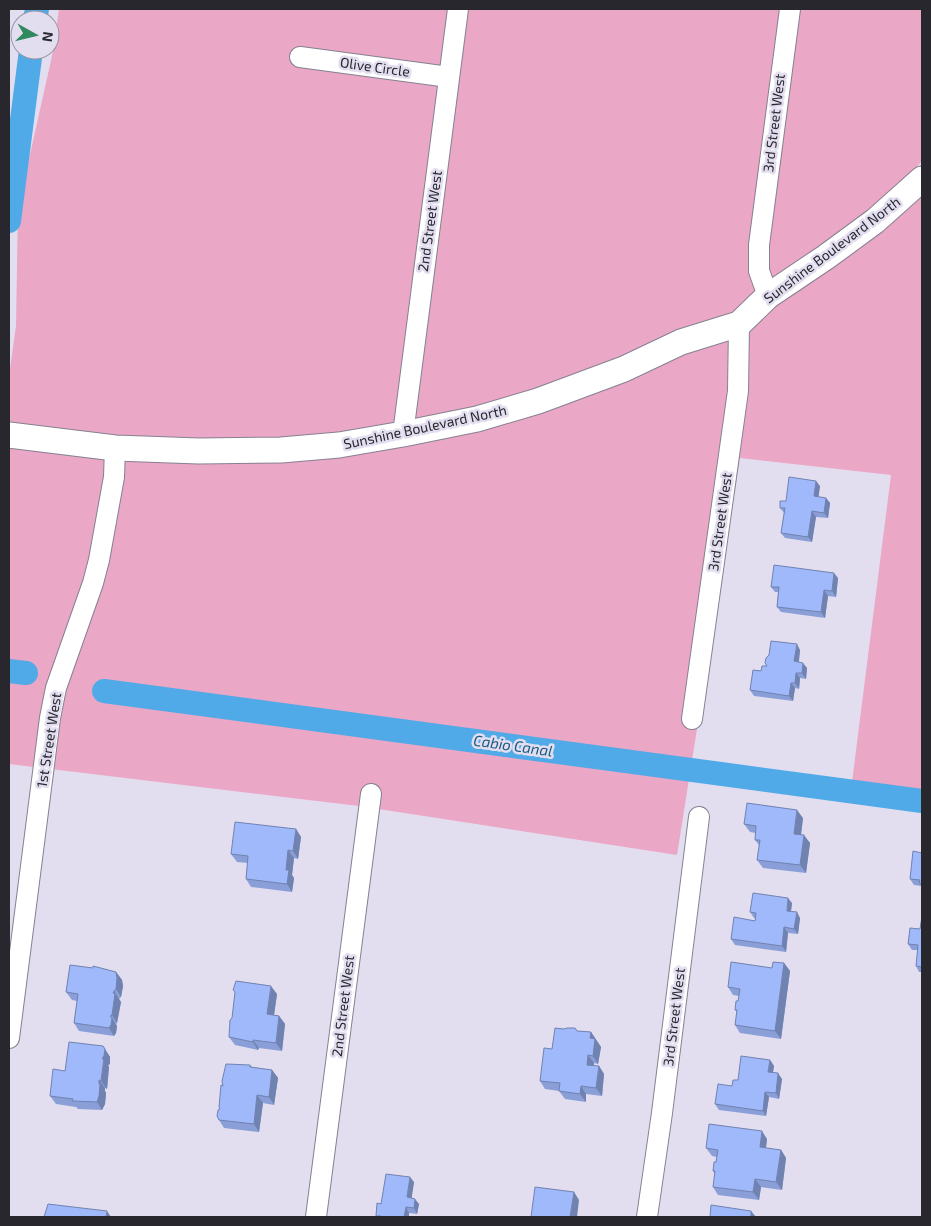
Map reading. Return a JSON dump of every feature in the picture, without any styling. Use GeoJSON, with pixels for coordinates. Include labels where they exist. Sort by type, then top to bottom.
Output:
{"type":"FeatureCollection","features":[{"type":"Feature","properties":{"kind":"street","name":"2nd Street West"},"geometry":{"type":"LineString","coordinates":[[403,434],[458,9]]}},
{"type":"Feature","properties":{"kind":"street","name":"3rd Street West"},"geometry":{"type":"LineString","coordinates":[[768,296],[759,271],[759,245],[790,9]]}},
{"type":"Feature","properties":{"kind":"street","name":"Olive Circle"},"geometry":{"type":"LineString","coordinates":[[300,57],[449,77]]}},
{"type":"Feature","properties":{"kind":"street","name":"Sunshine Boulevard North"},"geometry":{"type":"LineString","coordinates":[[11,436],[115,448],[199,451],[281,450],[339,445],[477,419],[538,401],[624,369],[682,342],[739,324],[768,296],[876,221],[922,179]]}},
{"type":"Feature","properties":{"kind":"street","name":"3rd Street West"},"geometry":{"type":"LineString","coordinates":[[692,719],[737,401],[740,365],[739,324]]}},
{"type":"Feature","properties":{"kind":"street","name":"1st Street West"},"geometry":{"type":"LineString","coordinates":[[9,1038],[50,718],[56,688],[99,560],[114,477],[115,448]]}},
{"type":"Feature","properties":{"kind":"street","name":"2nd Street West"},"geometry":{"type":"LineString","coordinates":[[316,1217],[371,794]]}},
{"type":"Feature","properties":{"kind":"street","name":"3rd Street West"},"geometry":{"type":"LineString","coordinates":[[647,1217],[699,817]]}},
{"type":"Feature","properties":{"kind":"shaded area"},"geometry":{"type":"Polygon","coordinates":[[[922,9],[922,161],[906,178],[867,212],[818,248],[760,286],[731,314],[533,390],[474,407],[337,434],[280,439],[199,440],[116,436],[9,423],[9,376],[16,326],[18,208],[51,60],[60,60],[59,10],[922,9]]]}},
{"type":"Feature","properties":{"kind":"shaded area"},"geometry":{"type":"Polygon","coordinates":[[[922,197],[922,794],[852,782],[891,475],[740,458],[677,855],[359,806],[9,764],[9,447],[114,460],[281,462],[687,353],[749,332],[777,304],[884,230],[922,197]]]}},
{"type":"Feature","properties":{"kind":"building"},"geometry":{"type":"Polygon","coordinates":[[[789,477],[816,481],[814,496],[826,498],[824,513],[812,511],[808,537],[781,533],[785,508],[780,508],[780,501],[786,501],[789,477]]]}},
{"type":"Feature","properties":{"kind":"building"},"geometry":{"type":"Polygon","coordinates":[[[774,565],[834,573],[832,591],[824,590],[821,612],[777,607],[779,587],[771,587],[774,565]]]}},
{"type":"Feature","properties":{"kind":"building"},"geometry":{"type":"Polygon","coordinates":[[[771,641],[797,644],[794,661],[803,663],[802,673],[796,673],[795,683],[791,683],[789,696],[750,690],[753,670],[761,671],[762,666],[767,666],[765,663],[769,655],[771,641]]]}},
{"type":"Feature","properties":{"kind":"building"},"geometry":{"type":"Polygon","coordinates":[[[747,803],[797,810],[794,834],[804,835],[800,865],[757,860],[760,840],[755,840],[756,826],[744,824],[747,803]]]}},
{"type":"Feature","properties":{"kind":"building"},"geometry":{"type":"Polygon","coordinates":[[[235,822],[296,829],[293,851],[288,850],[286,870],[289,870],[287,884],[246,879],[248,856],[231,854],[235,822]]]}},
{"type":"Feature","properties":{"kind":"building"},"geometry":{"type":"Polygon","coordinates":[[[913,851],[922,853],[922,883],[919,883],[920,880],[910,879],[913,851]]]}},
{"type":"Feature","properties":{"kind":"building"},"geometry":{"type":"Polygon","coordinates":[[[753,893],[788,898],[787,911],[797,912],[794,929],[784,927],[782,946],[731,939],[734,917],[755,921],[756,913],[750,912],[753,893]]]}},
{"type":"Feature","properties":{"kind":"building"},"geometry":{"type":"Polygon","coordinates":[[[922,916],[922,967],[916,966],[918,945],[908,944],[910,928],[920,929],[922,916]]]}},
{"type":"Feature","properties":{"kind":"building"},"geometry":{"type":"Polygon","coordinates":[[[731,962],[772,968],[773,962],[784,963],[775,1031],[735,1025],[736,1001],[738,1001],[740,989],[728,987],[731,962]]]}},
{"type":"Feature","properties":{"kind":"building"},"geometry":{"type":"Polygon","coordinates":[[[70,965],[93,968],[93,966],[116,972],[116,989],[113,993],[115,994],[109,1028],[74,1023],[78,994],[66,992],[70,965]]]}},
{"type":"Feature","properties":{"kind":"building"},"geometry":{"type":"Polygon","coordinates":[[[236,981],[271,986],[267,1014],[279,1016],[276,1043],[253,1040],[253,1042],[229,1037],[235,992],[233,990],[236,981]]]}},
{"type":"Feature","properties":{"kind":"building"},"geometry":{"type":"Polygon","coordinates":[[[555,1028],[575,1028],[577,1031],[591,1032],[590,1038],[595,1039],[593,1056],[588,1055],[587,1065],[599,1066],[596,1088],[581,1086],[580,1094],[559,1091],[560,1083],[540,1081],[544,1048],[552,1049],[555,1028]]]}},
{"type":"Feature","properties":{"kind":"building"},"geometry":{"type":"Polygon","coordinates":[[[69,1042],[103,1046],[105,1049],[97,1102],[72,1101],[73,1099],[50,1096],[53,1069],[65,1071],[69,1042]]]}},
{"type":"Feature","properties":{"kind":"building"},"geometry":{"type":"Polygon","coordinates":[[[741,1056],[770,1060],[768,1072],[778,1073],[776,1093],[765,1092],[763,1111],[715,1104],[718,1084],[732,1086],[733,1080],[738,1080],[741,1056]]]}},
{"type":"Feature","properties":{"kind":"building"},"geometry":{"type":"Polygon","coordinates":[[[226,1064],[250,1065],[250,1067],[272,1070],[269,1097],[257,1095],[254,1124],[219,1120],[217,1116],[220,1109],[221,1085],[223,1086],[222,1081],[226,1064]]]}},
{"type":"Feature","properties":{"kind":"building"},"geometry":{"type":"Polygon","coordinates":[[[709,1124],[762,1131],[760,1147],[781,1150],[776,1182],[755,1179],[753,1192],[713,1187],[714,1162],[716,1162],[718,1150],[706,1148],[709,1124]]]}},
{"type":"Feature","properties":{"kind":"building"},"geometry":{"type":"Polygon","coordinates":[[[386,1174],[410,1177],[407,1197],[415,1199],[414,1208],[406,1207],[404,1217],[376,1216],[377,1203],[381,1204],[386,1174]]]}},
{"type":"Feature","properties":{"kind":"building"},"geometry":{"type":"Polygon","coordinates":[[[535,1187],[574,1192],[570,1217],[531,1217],[535,1187]]]}},
{"type":"Feature","properties":{"kind":"building"},"geometry":{"type":"Polygon","coordinates":[[[48,1204],[107,1211],[106,1217],[44,1217],[48,1204]]]}},
{"type":"Feature","properties":{"kind":"building"},"geometry":{"type":"Polygon","coordinates":[[[711,1205],[751,1211],[751,1217],[710,1217],[711,1205]]]}},
{"type":"Feature","properties":{"kind":"waterway"},"geometry":{"type":"LineString","coordinates":[[9,221],[30,60]]}},
{"type":"Feature","properties":{"kind":"waterway","name":"Cabio Canal"},"geometry":{"type":"LineString","coordinates":[[9,671],[26,673]]}},
{"type":"Feature","properties":{"kind":"waterway","name":"Cabio Canal"},"geometry":{"type":"LineString","coordinates":[[104,691],[922,801]]}}]}
